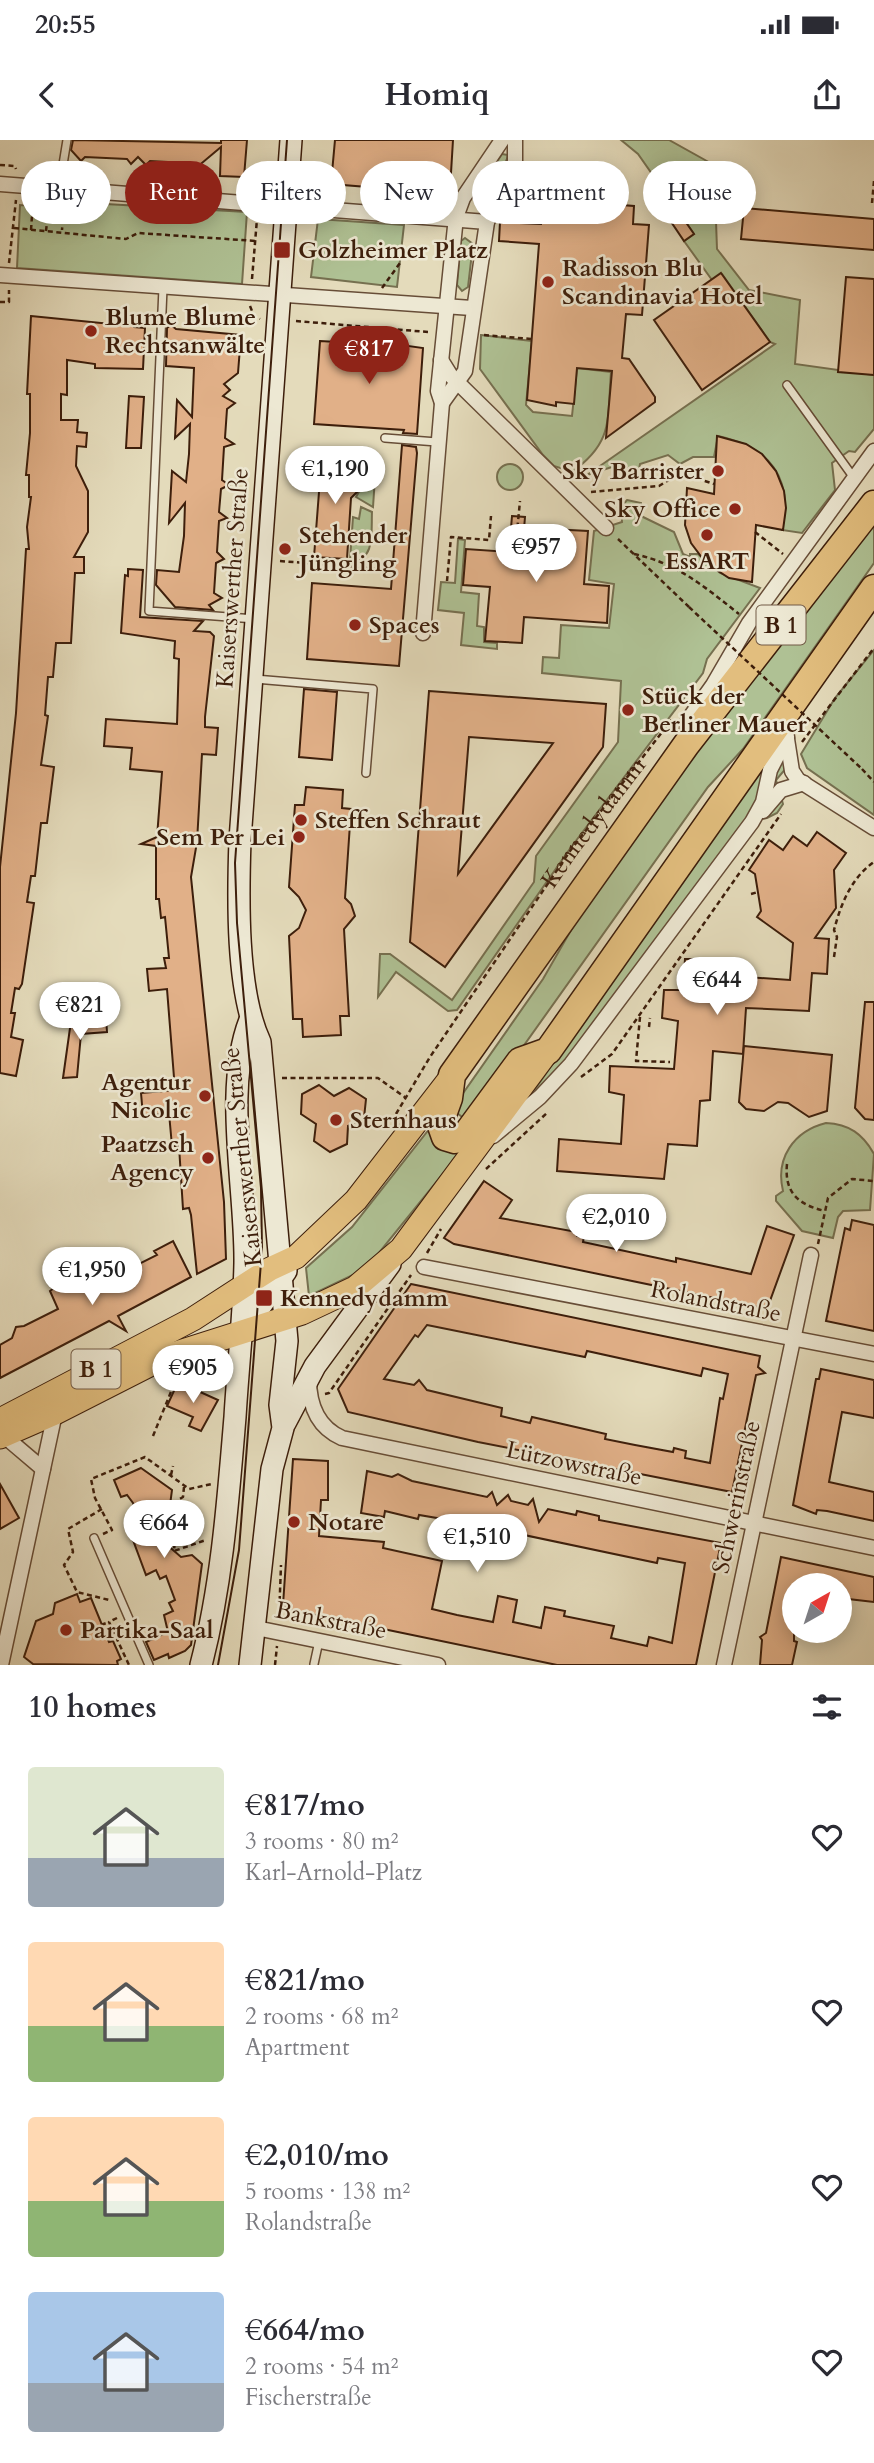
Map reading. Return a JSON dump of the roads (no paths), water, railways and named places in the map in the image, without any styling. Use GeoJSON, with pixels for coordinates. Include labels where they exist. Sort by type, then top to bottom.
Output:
{"type":"FeatureCollection","features":[{"type":"Feature","properties":{"kind":"highway","name":"Kennedydamm"},"geometry":{"type":"LineString","coordinates":[[452,1075],[686,745],[874,504]]}},
{"type":"Feature","properties":{"kind":"highway","name":"B 1"},"geometry":{"type":"LineString","coordinates":[[548,1051],[785,727],[874,588]]}},
{"type":"Feature","properties":{"kind":"highway"},"geometry":{"type":"LineString","coordinates":[[452,1075],[449,1098],[439,1127],[445,1137],[455,1140],[468,1133],[520,1061],[548,1051]]}},
{"type":"Feature","properties":{"kind":"main road","name":"B 1"},"geometry":{"type":"LineString","coordinates":[[1,1431],[55,1413],[167,1356],[286,1319],[355,1288],[401,1249],[479,1148],[548,1051]]}},
{"type":"Feature","properties":{"kind":"main road","name":"Kennedydamm"},"geometry":{"type":"LineString","coordinates":[[286,1266],[356,1200],[452,1075]]}},
{"type":"Feature","properties":{"kind":"main road","name":"B 1"},"geometry":{"type":"LineString","coordinates":[[1,1431],[243,1287],[286,1266]]}},
{"type":"Feature","properties":{"kind":"street","name":"Kaiserswerther Straße"},"geometry":{"type":"LineString","coordinates":[[289,161],[291,140]]}},
{"type":"Feature","properties":{"kind":"street"},"geometry":{"type":"LineString","coordinates":[[458,212],[463,198],[502,140]]}},
{"type":"Feature","properties":{"kind":"street"},"geometry":{"type":"LineString","coordinates":[[515,140],[515,161]]}},
{"type":"Feature","properties":{"kind":"street"},"geometry":{"type":"LineString","coordinates":[[0,184],[16,193],[21,192]]}},
{"type":"Feature","properties":{"kind":"street"},"geometry":{"type":"LineString","coordinates":[[111,192],[236,202]]}},
{"type":"Feature","properties":{"kind":"street","name":"Kaiserswerther Straße"},"geometry":{"type":"LineString","coordinates":[[250,1665],[272,1469],[283,1428],[280,1405],[286,1319],[286,1266],[260,1042],[250,1020],[239,888],[260,560],[269,320],[280,297],[285,224]]}},
{"type":"Feature","properties":{"kind":"street"},"geometry":{"type":"LineString","coordinates":[[424,633],[442,403],[438,391],[455,224]]}},
{"type":"Feature","properties":{"kind":"street"},"geometry":{"type":"LineString","coordinates":[[442,403],[459,383],[465,371],[472,308],[487,224]]}},
{"type":"Feature","properties":{"kind":"street"},"geometry":{"type":"LineString","coordinates":[[4,275],[251,295],[280,297],[298,294],[472,308]]}},
{"type":"Feature","properties":{"kind":"street"},"geometry":{"type":"LineString","coordinates":[[441,360],[451,376],[566,492],[606,528]]}},
{"type":"Feature","properties":{"kind":"street","name":"Kennedydamm"},"geometry":{"type":"LineString","coordinates":[[686,745],[688,720],[713,685],[749,622],[874,451]]}},
{"type":"Feature","properties":{"kind":"street"},"geometry":{"type":"LineString","coordinates":[[785,727],[792,771],[804,783],[874,828]]}},
{"type":"Feature","properties":{"kind":"street"},"geometry":{"type":"LineString","coordinates":[[752,822],[763,802],[770,770],[785,727]]}},
{"type":"Feature","properties":{"kind":"street"},"geometry":{"type":"LineString","coordinates":[[479,1148],[529,1107],[571,1064],[752,822],[781,790],[804,783]]}},
{"type":"Feature","properties":{"kind":"street","name":"Kaiserswerther Straße"},"geometry":{"type":"LineString","coordinates":[[201,1665],[223,1551],[242,1331],[245,1244],[238,1082],[239,1051],[250,1020]]}},
{"type":"Feature","properties":{"kind":"street","name":"B 1"},"geometry":{"type":"LineString","coordinates":[[283,1428],[310,1374],[401,1249]]}},
{"type":"Feature","properties":{"kind":"street","name":"Rolandstraße"},"geometry":{"type":"LineString","coordinates":[[793,1339],[811,1255]]}},
{"type":"Feature","properties":{"kind":"street","name":"Rolandstraße"},"geometry":{"type":"LineString","coordinates":[[421,1265],[874,1354]]}},
{"type":"Feature","properties":{"kind":"street"},"geometry":{"type":"LineString","coordinates":[[242,1331],[286,1266]]}},
{"type":"Feature","properties":{"kind":"street","name":"Schwerinstraße"},"geometry":{"type":"LineString","coordinates":[[724,1665],[793,1339]]}},
{"type":"Feature","properties":{"kind":"street","name":"Lützowstraße"},"geometry":{"type":"LineString","coordinates":[[310,1374],[315,1414],[325,1428],[342,1438],[874,1548]]}},
{"type":"Feature","properties":{"kind":"street"},"geometry":{"type":"LineString","coordinates":[[1,1665],[55,1413]]}},
{"type":"Feature","properties":{"kind":"street"},"geometry":{"type":"LineString","coordinates":[[1,1431],[43,1469]]}},
{"type":"Feature","properties":{"kind":"street","name":"Bankstraße"},"geometry":{"type":"LineString","coordinates":[[256,1628],[438,1665]]}},
{"type":"Feature","properties":{"kind":"lane"},"geometry":{"type":"LineString","coordinates":[[64,161],[67,140]]}},
{"type":"Feature","properties":{"kind":"lane"},"geometry":{"type":"LineString","coordinates":[[163,288],[149,611],[256,619]]}},
{"type":"Feature","properties":{"kind":"lane"},"geometry":{"type":"LineString","coordinates":[[787,386],[854,478]]}},
{"type":"Feature","properties":{"kind":"lane"},"geometry":{"type":"LineString","coordinates":[[385,438],[437,442]]}},
{"type":"Feature","properties":{"kind":"lane"},"geometry":{"type":"LineString","coordinates":[[251,679],[373,689],[366,773]]}},
{"type":"Feature","properties":{"kind":"lane"},"geometry":{"type":"LineString","coordinates":[[94,1538],[149,1665]]}},
{"type":"Feature","properties":{"kind":"lane"},"geometry":{"type":"LineString","coordinates":[[314,1664],[319,1640]]}},
{"type":"Feature","properties":{"kind":"tram line"},"geometry":{"type":"LineString","coordinates":[[218,1665],[239,1550],[262,1249],[261,1188],[237,923],[235,863],[287,140]]}},
{"type":"Feature","properties":{"kind":"place","name":"Golzheimer Platz"},"geometry":{"type":"Point","coordinates":[282,250]}},
{"type":"Feature","properties":{"kind":"place","name":"Radisson Blu Scandinavia Hotel"},"geometry":{"type":"Point","coordinates":[548,282]}},
{"type":"Feature","properties":{"kind":"place","name":"Blume Blume Rechtsanwälte"},"geometry":{"type":"Point","coordinates":[91,331]}},
{"type":"Feature","properties":{"kind":"place","name":"Sky Barrister"},"geometry":{"type":"Point","coordinates":[718,471]}},
{"type":"Feature","properties":{"kind":"place","name":"Sky Office"},"geometry":{"type":"Point","coordinates":[735,509]}},
{"type":"Feature","properties":{"kind":"place","name":"EssART"},"geometry":{"type":"Point","coordinates":[707,535]}},
{"type":"Feature","properties":{"kind":"place","name":"Stehender Jüngling"},"geometry":{"type":"Point","coordinates":[285,549]}},
{"type":"Feature","properties":{"kind":"place","name":"Spaces"},"geometry":{"type":"Point","coordinates":[355,625]}},
{"type":"Feature","properties":{"kind":"place","name":"Stück der Berliner Mauer"},"geometry":{"type":"Point","coordinates":[628,710]}},
{"type":"Feature","properties":{"kind":"place","name":"Steffen Schraut"},"geometry":{"type":"Point","coordinates":[301,820]}},
{"type":"Feature","properties":{"kind":"place","name":"Sem Per Lei"},"geometry":{"type":"Point","coordinates":[299,837]}},
{"type":"Feature","properties":{"kind":"place","name":"Agentur Nicolic"},"geometry":{"type":"Point","coordinates":[205,1096]}},
{"type":"Feature","properties":{"kind":"place","name":"Sternhaus"},"geometry":{"type":"Point","coordinates":[336,1120]}},
{"type":"Feature","properties":{"kind":"place","name":"Paatzsch Agency"},"geometry":{"type":"Point","coordinates":[208,1158]}},
{"type":"Feature","properties":{"kind":"place","name":"Kennedydamm"},"geometry":{"type":"Point","coordinates":[264,1298]}},
{"type":"Feature","properties":{"kind":"place","name":"Notare"},"geometry":{"type":"Point","coordinates":[294,1522]}},
{"type":"Feature","properties":{"kind":"place","name":"Partika-Saal"},"geometry":{"type":"Point","coordinates":[66,1630]}}]}
